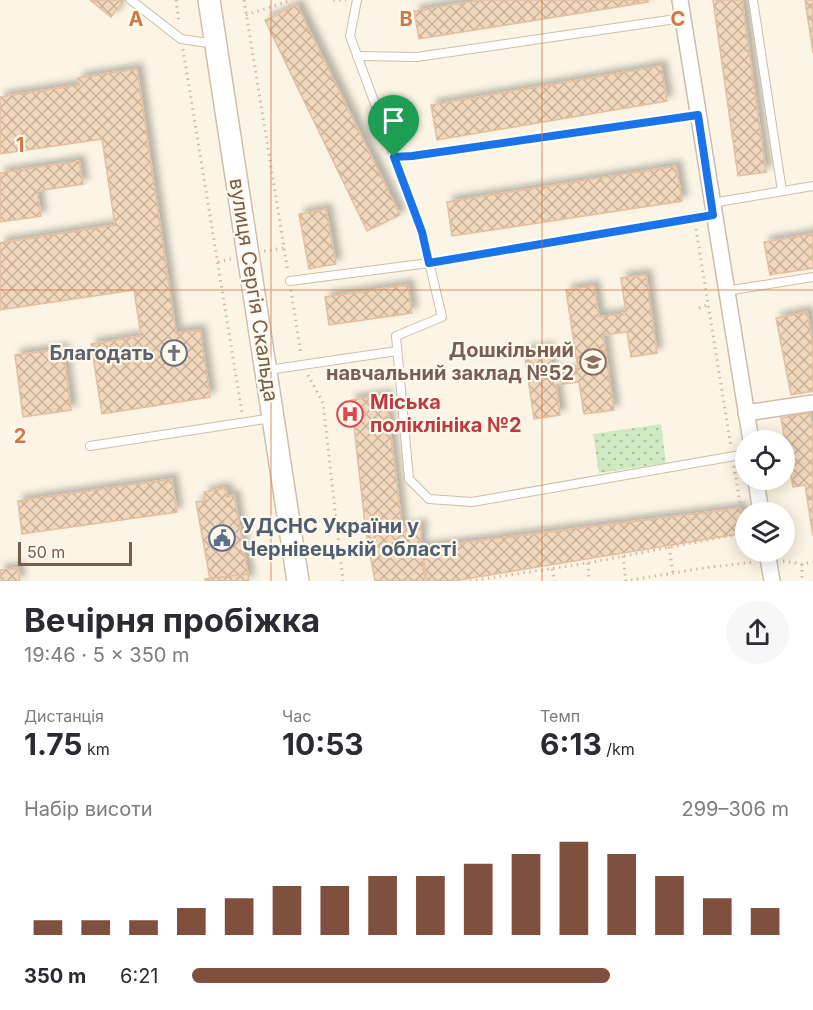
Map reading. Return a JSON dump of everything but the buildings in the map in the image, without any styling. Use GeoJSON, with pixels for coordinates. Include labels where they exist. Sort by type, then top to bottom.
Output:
{"type":"FeatureCollection","features":[{"type":"Feature","properties":{"kind":"main road","name":"вулиця Сергія Скальда"},"geometry":{"type":"LineString","coordinates":[[209,0],[298,581]]}},
{"type":"Feature","properties":{"kind":"street"},"geometry":{"type":"LineString","coordinates":[[680,0],[749,430]]}},
{"type":"Feature","properties":{"kind":"street"},"geometry":{"type":"LineString","coordinates":[[746,413],[813,403]]}},
{"type":"Feature","properties":{"kind":"street"},"geometry":{"type":"LineString","coordinates":[[769,562],[772,581]]}},
{"type":"Feature","properties":{"kind":"lane"},"geometry":{"type":"LineString","coordinates":[[131,0],[181,39],[216,44]]}},
{"type":"Feature","properties":{"kind":"lane"},"geometry":{"type":"LineString","coordinates":[[357,0],[350,36],[422,232],[442,317],[396,336],[409,479],[429,499],[472,502],[735,456]]}},
{"type":"Feature","properties":{"kind":"lane"},"geometry":{"type":"LineString","coordinates":[[753,0],[782,191]]}},
{"type":"Feature","properties":{"kind":"lane"},"geometry":{"type":"LineString","coordinates":[[357,56],[417,57],[683,18]]}},
{"type":"Feature","properties":{"kind":"lane"},"geometry":{"type":"LineString","coordinates":[[394,157],[698,115]]}},
{"type":"Feature","properties":{"kind":"lane"},"geometry":{"type":"LineString","coordinates":[[290,281],[429,263],[694,218],[713,209],[782,191],[813,186]]}},
{"type":"Feature","properties":{"kind":"lane"},"geometry":{"type":"LineString","coordinates":[[726,291],[813,277]]}},
{"type":"Feature","properties":{"kind":"lane"},"geometry":{"type":"LineString","coordinates":[[266,370],[397,351]]}},
{"type":"Feature","properties":{"kind":"lane"},"geometry":{"type":"LineString","coordinates":[[90,446],[273,418]]}},
{"type":"Feature","properties":{"kind":"path"},"geometry":{"type":"LineString","coordinates":[[176,0],[243,416],[247,423]]}},
{"type":"Feature","properties":{"kind":"path"},"geometry":{"type":"LineString","coordinates":[[246,15],[292,0]]}},
{"type":"Feature","properties":{"kind":"path"},"geometry":{"type":"LineString","coordinates":[[694,218],[740,502]]}},
{"type":"Feature","properties":{"kind":"path"},"geometry":{"type":"LineString","coordinates":[[699,308],[707,305]]}},
{"type":"Feature","properties":{"kind":"path"},"geometry":{"type":"LineString","coordinates":[[473,581],[588,563],[735,535]]}},
{"type":"Feature","properties":{"kind":"path"},"geometry":{"type":"LineString","coordinates":[[669,547],[674,572]]}},
{"type":"Feature","properties":{"kind":"path"},"geometry":{"type":"LineString","coordinates":[[623,556],[625,581],[752,562]]}},
{"type":"Feature","properties":{"kind":"path"},"geometry":{"type":"LineString","coordinates":[[794,562],[802,564],[813,562]]}},
{"type":"Feature","properties":{"kind":"path"},"geometry":{"type":"LineString","coordinates":[[588,563],[589,581]]}},
{"type":"Feature","properties":{"kind":"path"},"geometry":{"type":"LineString","coordinates":[[802,564],[802,581]]}},
{"type":"Feature","properties":{"kind":"path"},"geometry":{"type":"LineString","coordinates":[[552,569],[555,581]]}},
{"type":"Feature","properties":{"kind":"path"},"geometry":{"type":"LineString","coordinates":[[514,574],[515,581]]}},
{"type":"Feature","properties":{"kind":"green space"},"geometry":{"type":"Polygon","coordinates":[[[661,424],[666,463],[599,473],[593,434],[661,424]]]}},
{"type":"Feature","properties":{"kind":"place","name":"Благодать"},"geometry":{"type":"Point","coordinates":[174,353]}},
{"type":"Feature","properties":{"kind":"place","name":"Дошкільний навчальний заклад №52"},"geometry":{"type":"Point","coordinates":[593,362]}},
{"type":"Feature","properties":{"kind":"place","name":"Міська поліклініка №2"},"geometry":{"type":"Point","coordinates":[350,414]}},
{"type":"Feature","properties":{"kind":"place","name":"УДСНС України у Чернівецькій області"},"geometry":{"type":"Point","coordinates":[222,538]}},
{"type":"Feature","properties":{"kind":"route"},"geometry":{"type":"LineString","coordinates":[[698,115],[713,215],[429,263],[422,232],[394,157],[698,115]]}}]}
